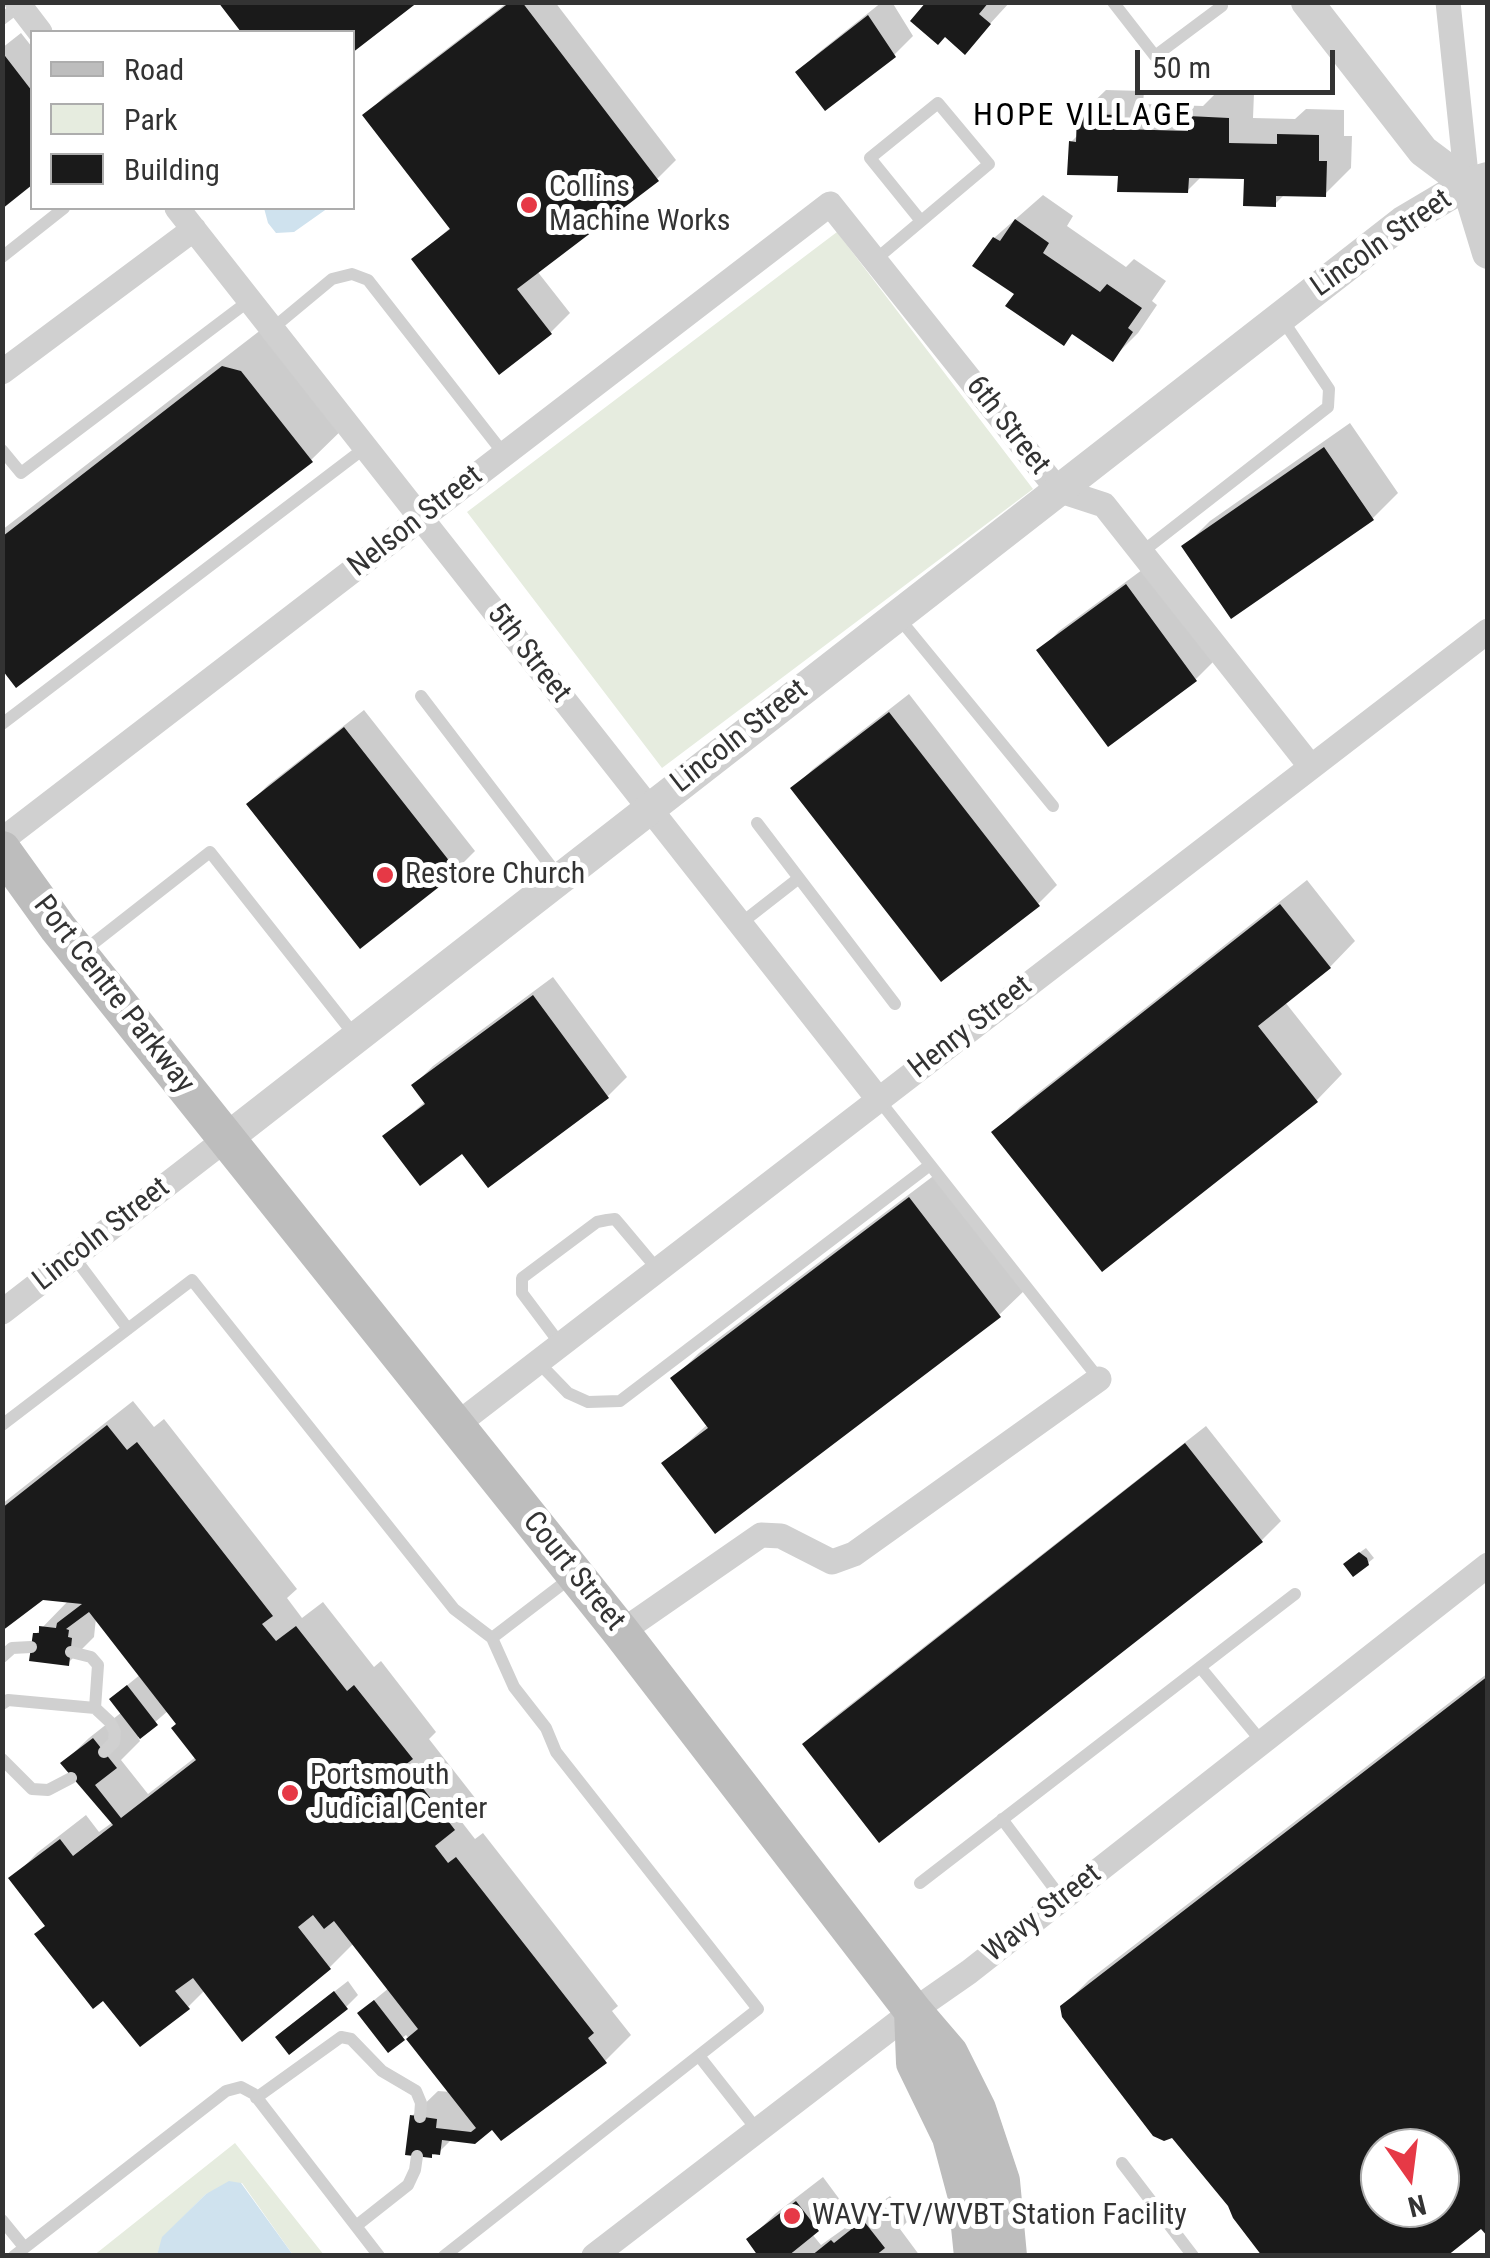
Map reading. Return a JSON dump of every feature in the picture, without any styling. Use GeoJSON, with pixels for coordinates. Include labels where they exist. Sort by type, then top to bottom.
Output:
{"type":"FeatureCollection","features":[{"type":"Feature","properties":{"kind":"main road","name":"Port Centre Parkway"},"geometry":{"type":"LineString","coordinates":[[2,850],[226,1139]]}},
{"type":"Feature","properties":{"kind":"main road","name":"Court Street"},"geometry":{"type":"LineString","coordinates":[[226,1139],[620,1632],[949,2053],[977,2110],[1001,2181],[1008,2256]]}},
{"type":"Feature","properties":{"kind":"main road"},"geometry":{"type":"LineString","coordinates":[[913,2011],[915,2062],[951,2137],[967,2196],[972,2256]]}},
{"type":"Feature","properties":{"kind":"street"},"geometry":{"type":"LineString","coordinates":[[1307,2],[1423,151],[1477,181]]}},
{"type":"Feature","properties":{"kind":"street"},"geometry":{"type":"LineString","coordinates":[[1448,2],[1488,254]]}},
{"type":"Feature","properties":{"kind":"street"},"geometry":{"type":"LineString","coordinates":[[13,9],[38,30]]}},
{"type":"Feature","properties":{"kind":"street","name":"Lincoln Street"},"geometry":{"type":"LineString","coordinates":[[2,1312],[1403,222],[1477,181]]}},
{"type":"Feature","properties":{"kind":"street","name":"6th Street"},"geometry":{"type":"LineString","coordinates":[[830,204],[1058,490],[1104,505],[1311,767]]}},
{"type":"Feature","properties":{"kind":"street","name":"Nelson Street"},"geometry":{"type":"LineString","coordinates":[[2,840],[830,204]]}},
{"type":"Feature","properties":{"kind":"street","name":"5th Street"},"geometry":{"type":"LineString","coordinates":[[180,210],[879,1100]]}},
{"type":"Feature","properties":{"kind":"street"},"geometry":{"type":"LineString","coordinates":[[2,372],[194,229]]}},
{"type":"Feature","properties":{"kind":"street","name":"Henry Street"},"geometry":{"type":"LineString","coordinates":[[456,1426],[1488,630]]}},
{"type":"Feature","properties":{"kind":"street"},"geometry":{"type":"LineString","coordinates":[[620,1632],[761,1535],[781,1536],[832,1562],[854,1554],[1098,1379]]}},
{"type":"Feature","properties":{"kind":"street","name":"Wavy Street"},"geometry":{"type":"LineString","coordinates":[[594,2256],[1062,1899],[1488,1565]]}},
{"type":"Feature","properties":{"kind":"lane"},"geometry":{"type":"LineString","coordinates":[[1112,2],[1155,56],[1222,6],[1218,2]]}},
{"type":"Feature","properties":{"kind":"lane"},"geometry":{"type":"LineString","coordinates":[[875,260],[989,164],[938,103],[870,158],[921,221]]}},
{"type":"Feature","properties":{"kind":"lane"},"geometry":{"type":"LineString","coordinates":[[2,257],[61,210]]}},
{"type":"Feature","properties":{"kind":"lane"},"geometry":{"type":"LineString","coordinates":[[272,328],[332,280],[352,274],[368,280],[504,454]]}},
{"type":"Feature","properties":{"kind":"lane"},"geometry":{"type":"LineString","coordinates":[[2,450],[21,473],[250,300]]}},
{"type":"Feature","properties":{"kind":"lane"},"geometry":{"type":"LineString","coordinates":[[1142,552],[1328,407],[1329,389],[1280,317]]}},
{"type":"Feature","properties":{"kind":"lane"},"geometry":{"type":"LineString","coordinates":[[2,724],[366,448]]}},
{"type":"Feature","properties":{"kind":"lane"},"geometry":{"type":"LineString","coordinates":[[896,615],[1053,806]]}},
{"type":"Feature","properties":{"kind":"lane"},"geometry":{"type":"LineString","coordinates":[[421,696],[559,878]]}},
{"type":"Feature","properties":{"kind":"lane"},"geometry":{"type":"LineString","coordinates":[[757,824],[894,1004]]}},
{"type":"Feature","properties":{"kind":"lane"},"geometry":{"type":"LineString","coordinates":[[79,954],[210,852],[356,1037]]}},
{"type":"Feature","properties":{"kind":"lane"},"geometry":{"type":"LineString","coordinates":[[740,924],[799,878]]}},
{"type":"Feature","properties":{"kind":"lane"},"geometry":{"type":"LineString","coordinates":[[879,1100],[1098,1379]]}},
{"type":"Feature","properties":{"kind":"lane"},"geometry":{"type":"LineString","coordinates":[[538,1362],[568,1393],[588,1402],[620,1401],[930,1165]]}},
{"type":"Feature","properties":{"kind":"lane"},"geometry":{"type":"LineString","coordinates":[[561,1344],[522,1293],[522,1278],[597,1222],[607,1220],[621,1226],[658,1270]]}},
{"type":"Feature","properties":{"kind":"lane"},"geometry":{"type":"LineString","coordinates":[[74,1257],[128,1329]]}},
{"type":"Feature","properties":{"kind":"lane"},"geometry":{"type":"LineString","coordinates":[[2,1425],[192,1280],[454,1609],[492,1638],[514,1687],[546,1728],[556,1752],[758,2009],[444,2256]]}},
{"type":"Feature","properties":{"kind":"lane"},"geometry":{"type":"LineString","coordinates":[[492,1638],[574,1574]]}},
{"type":"Feature","properties":{"kind":"lane"},"geometry":{"type":"LineString","coordinates":[[920,1883],[1295,1594]]}},
{"type":"Feature","properties":{"kind":"lane"},"geometry":{"type":"LineString","coordinates":[[2,1657],[12,1648],[31,1647]]}},
{"type":"Feature","properties":{"kind":"lane"},"geometry":{"type":"LineString","coordinates":[[71,1652],[91,1658],[98,1666],[95,1708]]}},
{"type":"Feature","properties":{"kind":"lane"},"geometry":{"type":"LineString","coordinates":[[1200,1667],[1262,1742]]}},
{"type":"Feature","properties":{"kind":"lane"},"geometry":{"type":"LineString","coordinates":[[4,1699],[95,1708],[115,1732],[114,1742],[104,1752]]}},
{"type":"Feature","properties":{"kind":"lane"},"geometry":{"type":"LineString","coordinates":[[2,1760],[32,1788],[48,1790],[71,1778]]}},
{"type":"Feature","properties":{"kind":"lane"},"geometry":{"type":"LineString","coordinates":[[1002,1819],[1062,1899]]}},
{"type":"Feature","properties":{"kind":"lane"},"geometry":{"type":"LineString","coordinates":[[256,2098],[341,2038],[351,2039],[382,2071],[416,2091],[420,2116]]}},
{"type":"Feature","properties":{"kind":"lane"},"geometry":{"type":"LineString","coordinates":[[699,2056],[758,2132]]}},
{"type":"Feature","properties":{"kind":"lane"},"geometry":{"type":"LineString","coordinates":[[2,2220],[19,2251],[226,2091],[241,2087],[256,2098],[379,2256]]}},
{"type":"Feature","properties":{"kind":"lane"},"geometry":{"type":"LineString","coordinates":[[356,2226],[408,2185],[416,2170],[416,2156]]}},
{"type":"Feature","properties":{"kind":"lane"},"geometry":{"type":"LineString","coordinates":[[1122,2163],[1187,2253]]}},
{"type":"Feature","properties":{"kind":"green space"},"geometry":{"type":"Polygon","coordinates":[[[837,232],[1033,489],[662,768],[467,512],[837,232]]]}},
{"type":"Feature","properties":{"kind":"green space"},"geometry":{"type":"Polygon","coordinates":[[[235,2143],[324,2255],[293,2255],[242,2183],[206,2194],[163,2237],[157,2255],[93,2256],[235,2143]]]}},
{"type":"Feature","properties":{"kind":"water"},"geometry":{"type":"Polygon","coordinates":[[[265,210],[325,210],[294,232],[276,233],[265,210]]]}},
{"type":"Feature","properties":{"kind":"water"},"geometry":{"type":"Polygon","coordinates":[[[229,2181],[241,2183],[293,2255],[157,2255],[162,2237],[206,2194],[229,2181]]]}},
{"type":"Feature","properties":{"kind":"building"},"geometry":{"type":"Polygon","coordinates":[[[218,2],[418,2],[355,51],[355,30],[239,30],[218,2]]]}},
{"type":"Feature","properties":{"kind":"building","name":"Collins Machine Works"},"geometry":{"type":"Polygon","coordinates":[[[510,2],[522,2],[659,181],[517,289],[552,334],[499,375],[411,259],[450,229],[362,115],[510,2]]]}},
{"type":"Feature","properties":{"kind":"building"},"geometry":{"type":"Polygon","coordinates":[[[926,2],[989,2],[979,14],[991,24],[965,55],[945,37],[938,45],[910,21],[926,2]]]}},
{"type":"Feature","properties":{"kind":"building"},"geometry":{"type":"Polygon","coordinates":[[[868,15],[896,57],[825,111],[795,72],[868,15]]]}},
{"type":"Feature","properties":{"kind":"building"},"geometry":{"type":"Polygon","coordinates":[[[2,52],[30,88],[30,187],[2,209],[2,52]]]}},
{"type":"Feature","properties":{"kind":"building"},"geometry":{"type":"Polygon","coordinates":[[[1077,114],[1119,115],[1119,129],[1188,131],[1188,116],[1229,118],[1229,143],[1277,144],[1277,134],[1319,135],[1319,161],[1327,161],[1326,197],[1276,196],[1276,207],[1243,206],[1244,179],[1189,178],[1188,193],[1117,192],[1118,176],[1067,175],[1069,141],[1076,142],[1077,114]]]}},
{"type":"Feature","properties":{"kind":"building"},"geometry":{"type":"Polygon","coordinates":[[[1015,219],[1049,243],[1043,253],[1100,292],[1107,284],[1142,308],[1128,328],[1133,332],[1113,362],[1072,334],[1064,346],[1005,306],[1014,294],[972,266],[993,237],[1000,241],[1015,219]]]}},
{"type":"Feature","properties":{"kind":"building"},"geometry":{"type":"Polygon","coordinates":[[[222,366],[241,371],[313,462],[16,688],[3,671],[3,536],[222,366]]]}},
{"type":"Feature","properties":{"kind":"building"},"geometry":{"type":"Polygon","coordinates":[[[1324,447],[1374,520],[1231,619],[1181,546],[1324,447]]]}},
{"type":"Feature","properties":{"kind":"building"},"geometry":{"type":"Polygon","coordinates":[[[1126,584],[1197,681],[1108,747],[1036,650],[1126,584]]]}},
{"type":"Feature","properties":{"kind":"building"},"geometry":{"type":"Polygon","coordinates":[[[889,712],[1040,906],[941,982],[790,788],[889,712]]]}},
{"type":"Feature","properties":{"kind":"building"},"geometry":{"type":"Polygon","coordinates":[[[344,727],[458,872],[360,949],[246,804],[344,727]]]}},
{"type":"Feature","properties":{"kind":"building"},"geometry":{"type":"Polygon","coordinates":[[[1280,904],[1331,968],[1258,1026],[1318,1102],[1102,1272],[991,1132],[1280,904]]]}},
{"type":"Feature","properties":{"kind":"building"},"geometry":{"type":"Polygon","coordinates":[[[533,995],[609,1098],[488,1188],[462,1154],[420,1186],[382,1136],[425,1104],[411,1085],[533,995]]]}},
{"type":"Feature","properties":{"kind":"building"},"geometry":{"type":"Polygon","coordinates":[[[909,1197],[1001,1317],[715,1534],[661,1463],[708,1428],[670,1378],[909,1197]]]}},
{"type":"Feature","properties":{"kind":"building","name":"Portsmouth Judicial Center"},"geometry":{"type":"Polygon","coordinates":[[[107,1425],[127,1450],[137,1442],[273,1616],[262,1624],[276,1641],[296,1626],[347,1691],[354,1685],[413,1759],[405,1765],[455,1830],[435,1846],[448,1863],[456,1857],[594,2033],[588,2038],[607,2063],[501,2141],[492,2130],[475,2144],[442,2140],[440,2155],[432,2154],[432,2158],[405,2155],[410,2115],[437,2119],[436,2128],[471,2132],[476,2128],[406,2039],[418,2029],[334,1921],[324,1929],[313,1915],[298,1927],[331,1969],[242,2042],[193,1978],[175,1991],[190,2009],[140,2047],[103,2001],[93,2009],[34,1934],[45,1926],[8,1878],[60,1839],[73,1856],[113,1825],[60,1763],[93,1738],[117,1768],[95,1785],[121,1818],[196,1760],[171,1728],[176,1724],[89,1612],[66,1629],[72,1638],[69,1666],[29,1661],[33,1633],[39,1633],[39,1626],[56,1628],[82,1604],[43,1600],[2,1631],[2,1508],[107,1425]]]}},
{"type":"Feature","properties":{"kind":"building"},"geometry":{"type":"Polygon","coordinates":[[[1185,1443],[1263,1542],[879,1843],[802,1744],[1185,1443]]]}},
{"type":"Feature","properties":{"kind":"building"},"geometry":{"type":"Polygon","coordinates":[[[1359,1552],[1369,1565],[1353,1577],[1343,1564],[1359,1552]]]}},
{"type":"Feature","properties":{"kind":"building"},"geometry":{"type":"Polygon","coordinates":[[[1488,1676],[1488,2237],[1481,2229],[1447,2256],[1262,2256],[1228,2206],[1172,2138],[1164,2141],[1153,2136],[1062,2017],[1060,2006],[1488,1676]]]}},
{"type":"Feature","properties":{"kind":"building"},"geometry":{"type":"Polygon","coordinates":[[[127,1685],[158,1725],[140,1739],[109,1699],[127,1685]]]}},
{"type":"Feature","properties":{"kind":"building"},"geometry":{"type":"Polygon","coordinates":[[[334,1991],[348,2009],[289,2055],[275,2037],[334,1991]]]}},
{"type":"Feature","properties":{"kind":"building"},"geometry":{"type":"Polygon","coordinates":[[[374,2000],[405,2040],[388,2053],[357,2013],[374,2000]]]}},
{"type":"Feature","properties":{"kind":"building","name":"WAVY-TV/WVBT Station Facility"},"geometry":{"type":"Polygon","coordinates":[[[796,2201],[819,2231],[788,2256],[758,2256],[746,2239],[796,2201]]]}},
{"type":"Feature","properties":{"kind":"building","name":"WAVY-TV/WVBT Station Facility"},"geometry":{"type":"Polygon","coordinates":[[[863,2220],[885,2248],[875,2256],[811,2256],[831,2240],[834,2243],[863,2220]]]}},
{"type":"Feature","properties":{"kind":"place","name":"Collins Machine Works"},"geometry":{"type":"Point","coordinates":[529,205]}},
{"type":"Feature","properties":{"kind":"place","name":"Restore Church"},"geometry":{"type":"Point","coordinates":[385,875]}},
{"type":"Feature","properties":{"kind":"place","name":"Portsmouth Judicial Center"},"geometry":{"type":"Point","coordinates":[290,1793]}},
{"type":"Feature","properties":{"kind":"place","name":"WAVY-TV/WVBT Station Facility"},"geometry":{"type":"Point","coordinates":[792,2216]}},
{"type":"Feature","properties":{"kind":"district","name":"HOPE VILLAGE"},"geometry":{"type":"Point","coordinates":[1083,117]}}]}
